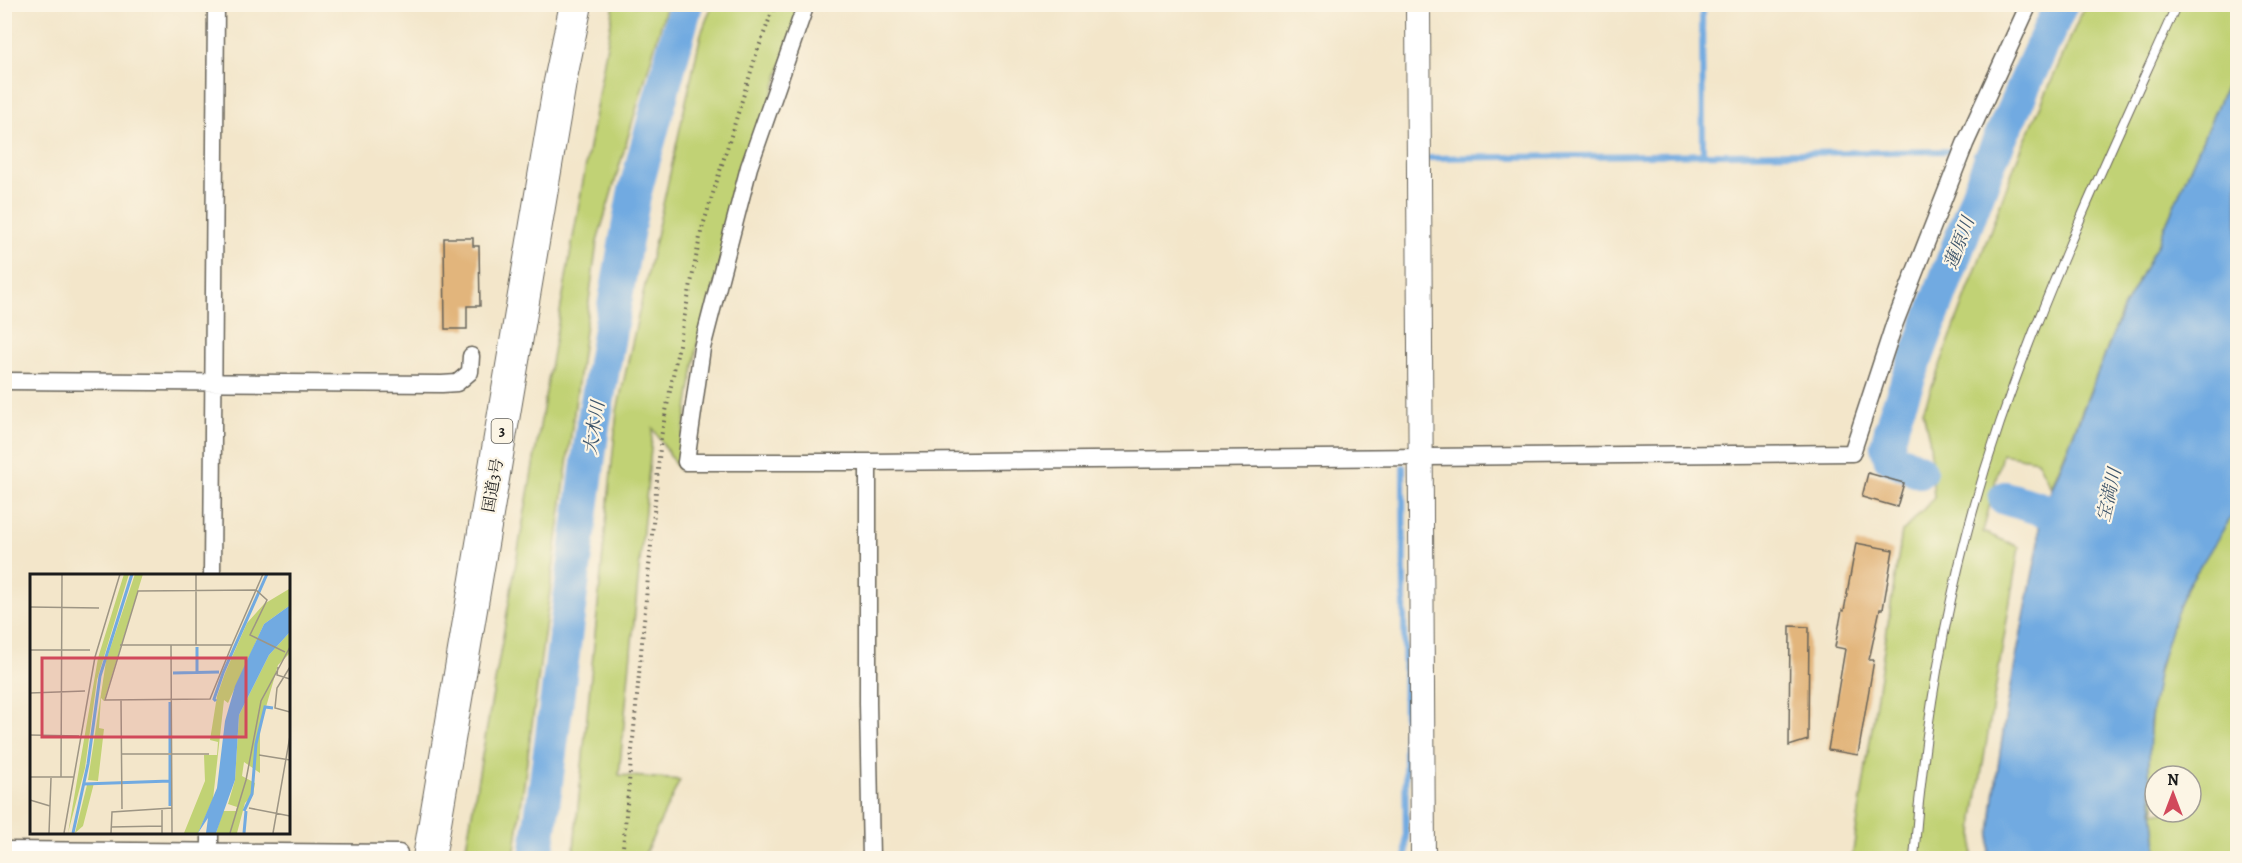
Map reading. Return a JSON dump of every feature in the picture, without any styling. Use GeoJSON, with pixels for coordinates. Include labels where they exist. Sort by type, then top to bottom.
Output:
{"type":"FeatureCollection","features":[{"type":"Feature","properties":{"kind":"highway","name":"国道3号"},"geometry":{"type":"LineString","coordinates":[[414,856],[576,4]]}},
{"type":"Feature","properties":{"kind":"street"},"geometry":{"type":"LineString","coordinates":[[212,574],[216,4]]}},
{"type":"Feature","properties":{"kind":"street"},"geometry":{"type":"LineString","coordinates":[[806,4],[749,167],[702,348],[686,462],[1852,453],[1894,324],[1965,144],[2029,4]]}},
{"type":"Feature","properties":{"kind":"street"},"geometry":{"type":"LineString","coordinates":[[1418,4],[1423,858]]}},
{"type":"Feature","properties":{"kind":"street"},"geometry":{"type":"LineString","coordinates":[[4,381],[442,384],[457,383],[470,372],[471,356]]}},
{"type":"Feature","properties":{"kind":"street"},"geometry":{"type":"LineString","coordinates":[[868,462],[868,703],[871,858]]}},
{"type":"Feature","properties":{"kind":"street"},"geometry":{"type":"LineString","coordinates":[[210,833],[210,855]]}},
{"type":"Feature","properties":{"kind":"street"},"geometry":{"type":"LineString","coordinates":[[4,850],[210,855],[414,856]]}},
{"type":"Feature","properties":{"kind":"lane"},"geometry":{"type":"LineString","coordinates":[[1914,858],[1927,724],[1950,601],[1976,499],[2041,310],[2177,4]]}},
{"type":"Feature","properties":{"kind":"green space"},"geometry":{"type":"Polygon","coordinates":[[[614,5],[667,5],[597,242],[514,858],[464,858],[614,5]]]}},
{"type":"Feature","properties":{"kind":"green space"},"geometry":{"type":"Polygon","coordinates":[[[712,5],[800,5],[698,340],[678,469],[653,428],[619,775],[680,780],[643,858],[573,858],[617,411],[701,34],[712,5]]]}},
{"type":"Feature","properties":{"kind":"green space"},"geometry":{"type":"Polygon","coordinates":[[[2085,5],[2237,5],[2237,60],[2157,245],[2123,309],[2051,488],[2037,460],[2002,454],[1983,532],[2019,547],[1974,818],[1972,858],[1852,858],[1902,532],[1934,498],[1930,443],[1923,411],[2017,159],[2085,5]]]}},
{"type":"Feature","properties":{"kind":"green space"},"geometry":{"type":"Polygon","coordinates":[[[2237,508],[2237,858],[2158,858],[2154,824],[2203,824],[2203,764],[2149,764],[2149,744],[2154,699],[2163,654],[2177,611],[2203,559],[2237,508]]]}},
{"type":"Feature","properties":{"kind":"water","name":"宝満川"},"geometry":{"type":"Polygon","coordinates":[[[2237,60],[2237,508],[2187,587],[2159,668],[2150,723],[2149,764],[2143,764],[2143,824],[2155,824],[2158,858],[1988,858],[1996,778],[2039,542],[2039,521],[2123,309],[2157,245],[2237,60]]]}},
{"type":"Feature","properties":{"kind":"building"},"geometry":{"type":"Polygon","coordinates":[[[444,238],[473,238],[473,246],[479,246],[480,306],[467,306],[467,329],[445,329],[444,238]]]}},
{"type":"Feature","properties":{"kind":"building"},"geometry":{"type":"Polygon","coordinates":[[[1868,473],[1904,483],[1897,507],[1862,497],[1868,473]]]}},
{"type":"Feature","properties":{"kind":"building"},"geometry":{"type":"Polygon","coordinates":[[[1856,543],[1893,550],[1883,609],[1880,609],[1869,660],[1874,660],[1858,755],[1828,750],[1845,649],[1835,647],[1856,543]]]}},
{"type":"Feature","properties":{"kind":"building"},"geometry":{"type":"Polygon","coordinates":[[[1790,626],[1809,627],[1808,740],[1789,746],[1790,626]]]}},
{"type":"Feature","properties":{"kind":"waterway","name":"大木川"},"geometry":{"type":"LineString","coordinates":[[536,858],[593,425],[634,195],[686,4]]}},
{"type":"Feature","properties":{"kind":"waterway"},"geometry":{"type":"LineString","coordinates":[[1702,4],[1703,154]]}},
{"type":"Feature","properties":{"kind":"waterway","name":"蓮原川"},"geometry":{"type":"LineString","coordinates":[[1920,471],[1890,457],[1887,446],[1895,415],[1990,161],[2061,4]]}},
{"type":"Feature","properties":{"kind":"waterway"},"geometry":{"type":"LineString","coordinates":[[1429,158],[1957,151]]}},
{"type":"Feature","properties":{"kind":"waterway"},"geometry":{"type":"LineString","coordinates":[[1975,154],[1990,161]]}},
{"type":"Feature","properties":{"kind":"waterway"},"geometry":{"type":"LineString","coordinates":[[1886,468],[1890,457]]}},
{"type":"Feature","properties":{"kind":"waterway"},"geometry":{"type":"LineString","coordinates":[[1403,467],[1406,858]]}},
{"type":"Feature","properties":{"kind":"waterway","name":"蓮原川"},"geometry":{"type":"LineString","coordinates":[[2005,498],[2088,523]]}}]}
